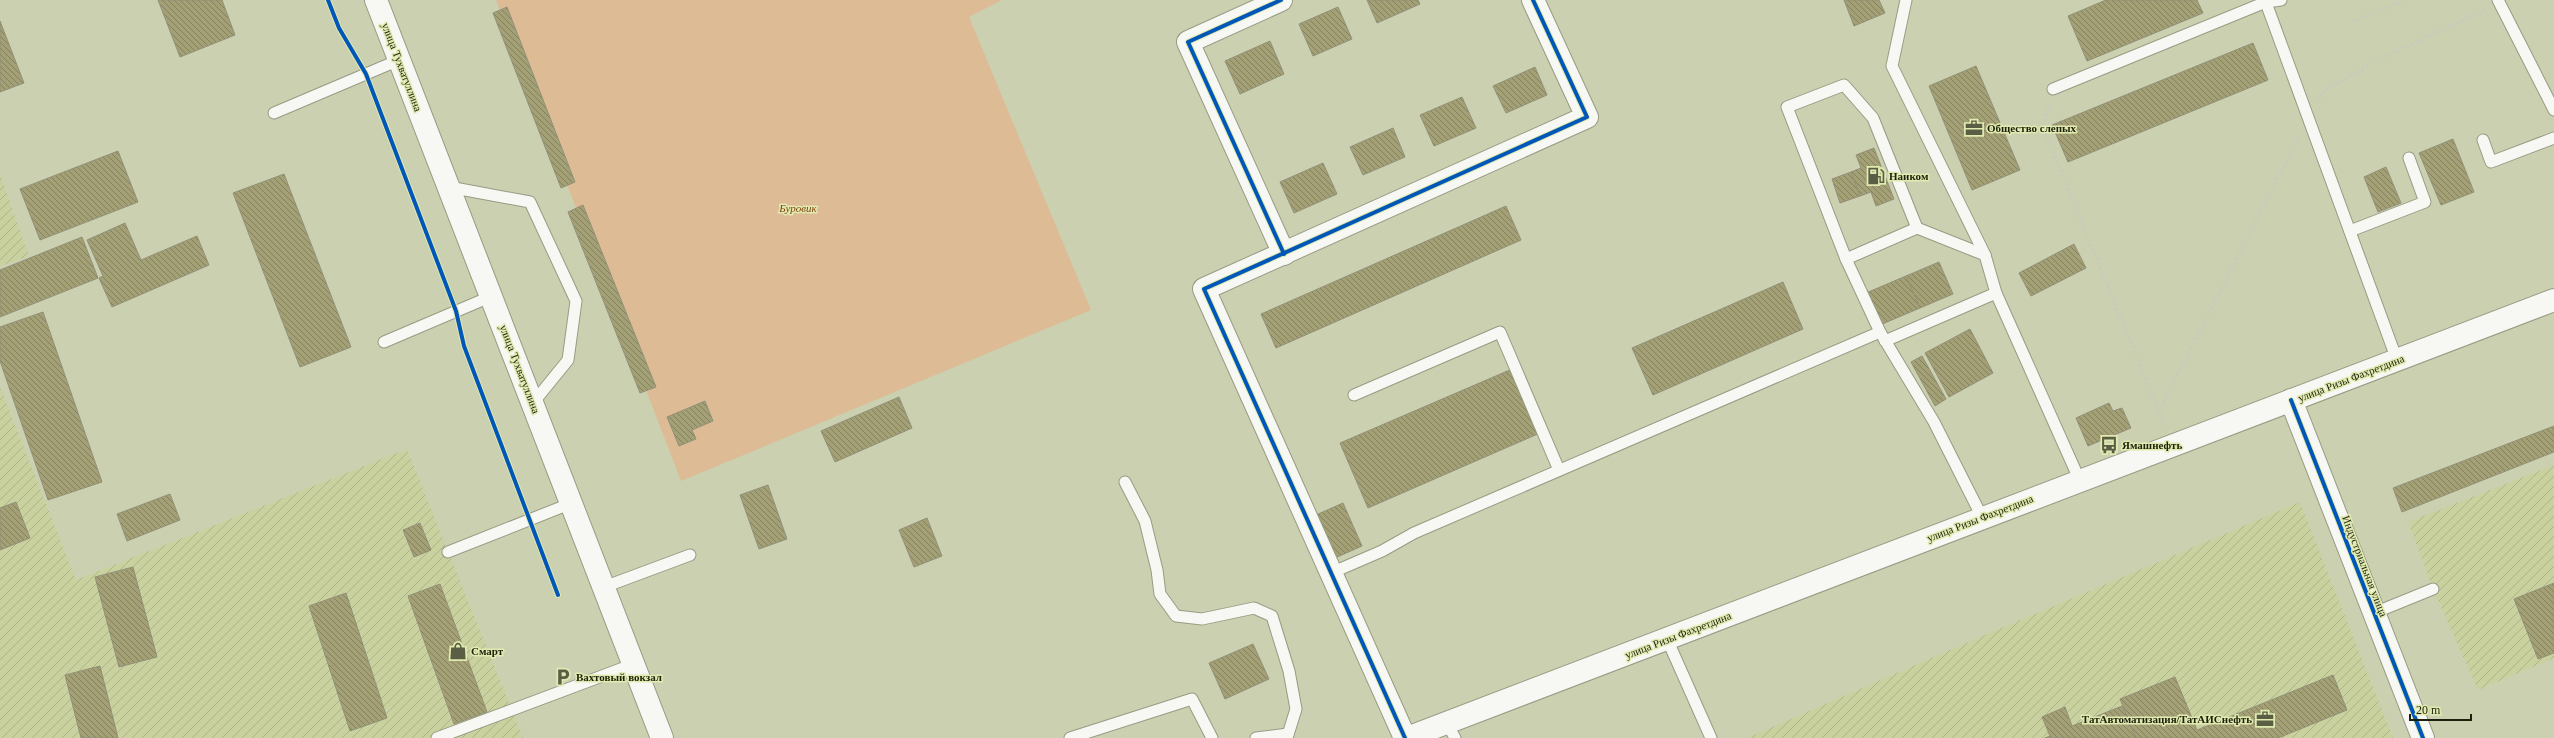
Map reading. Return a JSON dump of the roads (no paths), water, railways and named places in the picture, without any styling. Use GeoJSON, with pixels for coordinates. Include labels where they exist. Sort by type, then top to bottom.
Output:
{"type":"FeatureCollection","features":[{"type":"Feature","properties":{"kind":"main road","name":"улица Тухватуллина"},"geometry":{"type":"LineString","coordinates":[[376,0],[492,296],[662,738]]}},
{"type":"Feature","properties":{"kind":"main road"},"geometry":{"type":"LineString","coordinates":[[1281,0],[1188,42],[1284,254]]}},
{"type":"Feature","properties":{"kind":"main road"},"geometry":{"type":"LineString","coordinates":[[1406,738],[1204,289],[1587,117],[1533,0]]}},
{"type":"Feature","properties":{"kind":"main road","name":"улица Ризы Фахретдина"},"geometry":{"type":"LineString","coordinates":[[1406,738],[1451,730],[1667,639],[1982,517],[2554,300]]}},
{"type":"Feature","properties":{"kind":"main road","name":"Индустриальная улица"},"geometry":{"type":"LineString","coordinates":[[2291,400],[2423,738]]}},
{"type":"Feature","properties":{"kind":"lane"},"geometry":{"type":"LineString","coordinates":[[1906,0],[1892,66],[1985,256],[1996,293],[2080,481]]}},
{"type":"Feature","properties":{"kind":"lane"},"geometry":{"type":"LineString","coordinates":[[2053,89],[2265,1],[2281,0]]}},
{"type":"Feature","properties":{"kind":"lane"},"geometry":{"type":"LineString","coordinates":[[2265,1],[2397,360]]}},
{"type":"Feature","properties":{"kind":"lane"},"geometry":{"type":"LineString","coordinates":[[2498,1],[2554,110]]}},
{"type":"Feature","properties":{"kind":"lane"},"geometry":{"type":"LineString","coordinates":[[274,113],[399,60]]}},
{"type":"Feature","properties":{"kind":"lane"},"geometry":{"type":"LineString","coordinates":[[1982,517],[1934,422],[1882,336],[1846,259],[1787,107],[1844,85],[1873,118],[1917,228],[1985,256]]}},
{"type":"Feature","properties":{"kind":"lane"},"geometry":{"type":"LineString","coordinates":[[2483,140],[2491,162],[2554,138]]}},
{"type":"Feature","properties":{"kind":"lane"},"geometry":{"type":"LineString","coordinates":[[2350,231],[2425,202],[2409,158]]}},
{"type":"Feature","properties":{"kind":"lane"},"geometry":{"type":"LineString","coordinates":[[449,187],[530,202],[576,301],[568,360],[533,403]]}},
{"type":"Feature","properties":{"kind":"lane"},"geometry":{"type":"LineString","coordinates":[[1846,259],[1917,228]]}},
{"type":"Feature","properties":{"kind":"lane"},"geometry":{"type":"LineString","coordinates":[[1331,573],[1382,551],[1414,532],[1559,470],[1882,336],[1996,293]]}},
{"type":"Feature","properties":{"kind":"lane"},"geometry":{"type":"LineString","coordinates":[[384,342],[492,296]]}},
{"type":"Feature","properties":{"kind":"lane"},"geometry":{"type":"LineString","coordinates":[[1354,395],[1500,332],[1559,470]]}},
{"type":"Feature","properties":{"kind":"lane"},"geometry":{"type":"LineString","coordinates":[[1125,482],[1145,521],[1157,570],[1160,594],[1176,616],[1202,619],[1254,608],[1272,616],[1289,672],[1296,708],[1288,736],[1256,738]]}},
{"type":"Feature","properties":{"kind":"lane"},"geometry":{"type":"LineString","coordinates":[[448,552],[572,503]]}},
{"type":"Feature","properties":{"kind":"lane"},"geometry":{"type":"LineString","coordinates":[[604,587],[690,554]]}},
{"type":"Feature","properties":{"kind":"lane"},"geometry":{"type":"LineString","coordinates":[[2374,613],[2433,588]]}},
{"type":"Feature","properties":{"kind":"lane"},"geometry":{"type":"LineString","coordinates":[[1667,639],[1711,738]]}},
{"type":"Feature","properties":{"kind":"lane"},"geometry":{"type":"LineString","coordinates":[[437,738],[634,664]]}},
{"type":"Feature","properties":{"kind":"lane"},"geometry":{"type":"LineString","coordinates":[[1070,738],[1192,698],[1212,738]]}},
{"type":"Feature","properties":{"kind":"place","name":"Общество слепых"},"geometry":{"type":"Point","coordinates":[1974,128]}},
{"type":"Feature","properties":{"kind":"place","name":"Наиком"},"geometry":{"type":"Point","coordinates":[1876,176]}},
{"type":"Feature","properties":{"kind":"place","name":"Ямашнефть"},"geometry":{"type":"Point","coordinates":[2109,445]}},
{"type":"Feature","properties":{"kind":"place","name":"Смарт"},"geometry":{"type":"Point","coordinates":[458,651]}},
{"type":"Feature","properties":{"kind":"place","name":"Вахтовый вокзал"},"geometry":{"type":"Point","coordinates":[563,677]}},
{"type":"Feature","properties":{"kind":"place","name":"ТатАвтоматизация/ТатАИСнефть"},"geometry":{"type":"Point","coordinates":[2265,719]}},
{"type":"Feature","properties":{"kind":"park label","name":"Буровик"},"geometry":{"type":"Point","coordinates":[798,208]}}]}
